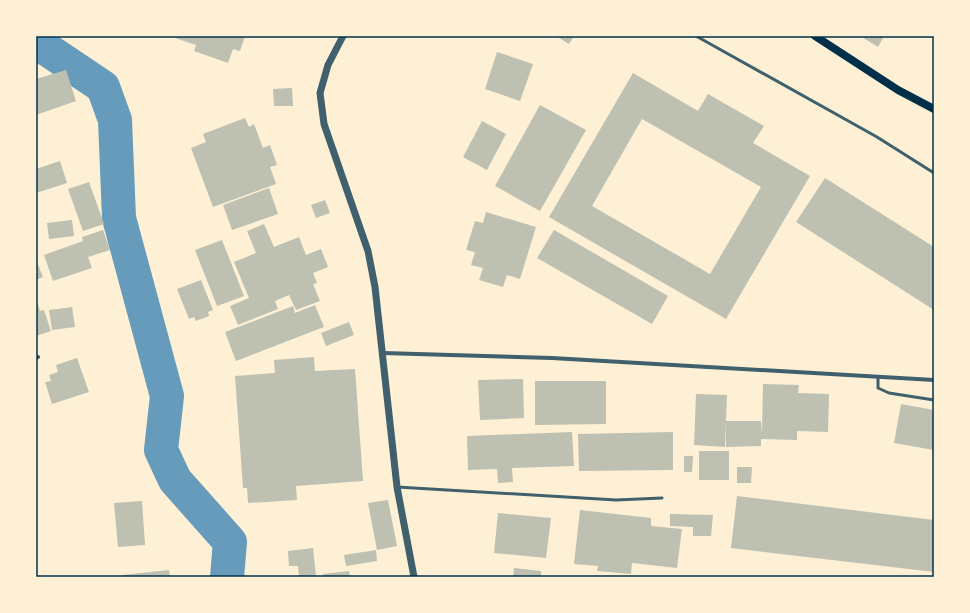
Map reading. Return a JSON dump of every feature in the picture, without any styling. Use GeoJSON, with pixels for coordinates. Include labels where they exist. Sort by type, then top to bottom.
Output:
{"type":"FeatureCollection","features":[{"type":"Feature","properties":{"kind":"main road"},"geometry":{"type":"LineString","coordinates":[[815,36],[898,90],[934,109]]}},
{"type":"Feature","properties":{"kind":"street"},"geometry":{"type":"LineString","coordinates":[[343,36],[328,66],[320,93],[324,124],[368,251],[375,287],[397,487],[414,577]]}},
{"type":"Feature","properties":{"kind":"street"},"geometry":{"type":"LineString","coordinates":[[383,353],[552,358],[934,380]]}},
{"type":"Feature","properties":{"kind":"lane"},"geometry":{"type":"LineString","coordinates":[[696,36],[877,137],[934,173]]}},
{"type":"Feature","properties":{"kind":"lane"},"geometry":{"type":"LineString","coordinates":[[878,377],[878,388],[889,393],[934,400]]}},
{"type":"Feature","properties":{"kind":"lane"},"geometry":{"type":"LineString","coordinates":[[397,487],[616,500],[662,498]]}},
{"type":"Feature","properties":{"kind":"building"},"geometry":{"type":"Polygon","coordinates":[[[175,36],[245,36],[240,51],[233,49],[228,63],[194,51],[196,45],[175,38],[175,36]]]}},
{"type":"Feature","properties":{"kind":"building"},"geometry":{"type":"Polygon","coordinates":[[[556,36],[574,36],[569,44],[556,36]]]}},
{"type":"Feature","properties":{"kind":"building"},"geometry":{"type":"Polygon","coordinates":[[[860,36],[884,36],[878,47],[860,36]]]}},
{"type":"Feature","properties":{"kind":"building"},"geometry":{"type":"Polygon","coordinates":[[[497,52],[533,64],[520,101],[485,89],[497,52]]]}},
{"type":"Feature","properties":{"kind":"building"},"geometry":{"type":"Polygon","coordinates":[[[66,70],[76,101],[36,115],[36,79],[66,70]]]}},
{"type":"Feature","properties":{"kind":"building"},"geometry":{"type":"Polygon","coordinates":[[[633,73],[698,111],[708,94],[764,126],[753,143],[810,176],[726,319],[549,217],[633,73]],[[642,119],[592,206],[710,274],[761,187],[642,119]]]}},
{"type":"Feature","properties":{"kind":"building"},"geometry":{"type":"Polygon","coordinates":[[[292,88],[293,106],[274,106],[273,89],[292,88]]]}},
{"type":"Feature","properties":{"kind":"building"},"geometry":{"type":"Polygon","coordinates":[[[540,105],[586,130],[540,211],[495,186],[540,105]]]}},
{"type":"Feature","properties":{"kind":"building"},"geometry":{"type":"Polygon","coordinates":[[[245,118],[249,127],[254,124],[263,148],[270,145],[277,165],[270,167],[276,184],[213,207],[191,148],[206,142],[203,134],[245,118]]]}},
{"type":"Feature","properties":{"kind":"building"},"geometry":{"type":"Polygon","coordinates":[[[482,121],[506,134],[487,170],[463,157],[482,121]]]}},
{"type":"Feature","properties":{"kind":"building"},"geometry":{"type":"Polygon","coordinates":[[[60,161],[67,183],[36,193],[36,169],[60,161]]]}},
{"type":"Feature","properties":{"kind":"building"},"geometry":{"type":"Polygon","coordinates":[[[825,178],[934,247],[934,310],[796,222],[825,178]]]}},
{"type":"Feature","properties":{"kind":"building"},"geometry":{"type":"Polygon","coordinates":[[[89,182],[104,224],[83,231],[68,189],[89,182]]]}},
{"type":"Feature","properties":{"kind":"building"},"geometry":{"type":"Polygon","coordinates":[[[269,188],[278,214],[232,230],[223,205],[269,188]]]}},
{"type":"Feature","properties":{"kind":"building"},"geometry":{"type":"Polygon","coordinates":[[[325,200],[330,213],[316,218],[311,205],[325,200]]]}},
{"type":"Feature","properties":{"kind":"building"},"geometry":{"type":"Polygon","coordinates":[[[486,212],[536,227],[520,279],[507,275],[503,287],[479,280],[483,268],[471,265],[475,252],[466,250],[475,221],[483,223],[486,212]]]}},
{"type":"Feature","properties":{"kind":"building"},"geometry":{"type":"Polygon","coordinates":[[[72,220],[74,236],[49,239],[47,223],[72,220]]]}},
{"type":"Feature","properties":{"kind":"building"},"geometry":{"type":"Polygon","coordinates":[[[264,224],[274,247],[299,237],[306,255],[321,249],[328,267],[313,273],[317,283],[313,284],[320,301],[296,310],[289,295],[275,301],[278,309],[238,325],[230,306],[249,298],[234,262],[256,253],[247,231],[264,224]]]}},
{"type":"Feature","properties":{"kind":"building"},"geometry":{"type":"Polygon","coordinates":[[[103,230],[110,250],[88,257],[92,268],[53,281],[44,255],[83,241],[82,237],[103,230]]]}},
{"type":"Feature","properties":{"kind":"building"},"geometry":{"type":"Polygon","coordinates":[[[554,230],[668,296],[652,324],[537,258],[554,230]]]}},
{"type":"Feature","properties":{"kind":"building"},"geometry":{"type":"Polygon","coordinates":[[[222,240],[244,296],[217,306],[195,250],[222,240]]]}},
{"type":"Feature","properties":{"kind":"building"},"geometry":{"type":"Polygon","coordinates":[[[36,262],[43,277],[36,280],[36,262]]]}},
{"type":"Feature","properties":{"kind":"building"},"geometry":{"type":"Polygon","coordinates":[[[201,280],[213,310],[208,312],[209,316],[196,321],[194,317],[189,319],[177,289],[201,280]]]}},
{"type":"Feature","properties":{"kind":"building"},"geometry":{"type":"Polygon","coordinates":[[[36,304],[38,304],[40,311],[44,310],[51,331],[36,336],[36,304]]]}},
{"type":"Feature","properties":{"kind":"building"},"geometry":{"type":"Polygon","coordinates":[[[315,305],[324,327],[236,361],[225,332],[293,306],[295,313],[315,305]]]}},
{"type":"Feature","properties":{"kind":"building"},"geometry":{"type":"Polygon","coordinates":[[[72,307],[75,327],[52,330],[49,310],[72,307]]]}},
{"type":"Feature","properties":{"kind":"building"},"geometry":{"type":"Polygon","coordinates":[[[349,322],[354,335],[326,346],[321,333],[349,322]]]}},
{"type":"Feature","properties":{"kind":"building"},"geometry":{"type":"Polygon","coordinates":[[[314,357],[315,371],[355,369],[363,481],[296,486],[297,500],[248,503],[247,488],[243,488],[235,376],[275,373],[274,360],[314,357]]]}},
{"type":"Feature","properties":{"kind":"building"},"geometry":{"type":"Polygon","coordinates":[[[77,358],[89,392],[52,404],[45,382],[51,381],[49,375],[58,372],[56,365],[77,358]]]}},
{"type":"Feature","properties":{"kind":"building"},"geometry":{"type":"Polygon","coordinates":[[[523,379],[524,418],[480,420],[478,380],[523,379]]]}},
{"type":"Feature","properties":{"kind":"building"},"geometry":{"type":"Polygon","coordinates":[[[535,381],[606,381],[606,424],[535,425],[535,381]]]}},
{"type":"Feature","properties":{"kind":"building"},"geometry":{"type":"Polygon","coordinates":[[[763,384],[799,385],[798,393],[829,394],[828,432],[797,431],[797,440],[761,439],[761,446],[726,447],[726,421],[761,421],[762,433],[763,384]]]}},
{"type":"Feature","properties":{"kind":"building"},"geometry":{"type":"Polygon","coordinates":[[[696,394],[727,395],[725,447],[694,445],[696,394]]]}},
{"type":"Feature","properties":{"kind":"building"},"geometry":{"type":"Polygon","coordinates":[[[901,404],[934,410],[934,450],[894,443],[901,404]]]}},
{"type":"Feature","properties":{"kind":"building"},"geometry":{"type":"Polygon","coordinates":[[[572,432],[574,466],[512,468],[513,482],[498,483],[497,469],[468,470],[467,436],[572,432]]]}},
{"type":"Feature","properties":{"kind":"building"},"geometry":{"type":"Polygon","coordinates":[[[673,432],[673,470],[579,471],[578,434],[673,432]]]}},
{"type":"Feature","properties":{"kind":"building"},"geometry":{"type":"Polygon","coordinates":[[[699,451],[729,451],[729,480],[699,480],[699,451]]]}},
{"type":"Feature","properties":{"kind":"building"},"geometry":{"type":"Polygon","coordinates":[[[684,456],[693,456],[692,472],[684,472],[684,456]]]}},
{"type":"Feature","properties":{"kind":"building"},"geometry":{"type":"Polygon","coordinates":[[[737,467],[752,467],[751,483],[737,483],[737,467]]]}},
{"type":"Feature","properties":{"kind":"building"},"geometry":{"type":"Polygon","coordinates":[[[737,496],[934,520],[934,572],[731,548],[737,496]]]}},
{"type":"Feature","properties":{"kind":"building"},"geometry":{"type":"Polygon","coordinates":[[[388,500],[397,546],[377,550],[368,503],[388,500]]]}},
{"type":"Feature","properties":{"kind":"building"},"geometry":{"type":"Polygon","coordinates":[[[142,501],[145,545],[118,547],[114,503],[142,501]]]}},
{"type":"Feature","properties":{"kind":"building"},"geometry":{"type":"Polygon","coordinates":[[[580,510],[651,518],[651,526],[682,529],[677,568],[632,563],[631,574],[597,571],[598,566],[574,564],[580,510]]]}},
{"type":"Feature","properties":{"kind":"building"},"geometry":{"type":"Polygon","coordinates":[[[498,513],[551,518],[546,558],[494,553],[498,513]]]}},
{"type":"Feature","properties":{"kind":"building"},"geometry":{"type":"Polygon","coordinates":[[[670,514],[713,515],[711,536],[693,536],[693,527],[670,526],[670,514]]]}},
{"type":"Feature","properties":{"kind":"building"},"geometry":{"type":"Polygon","coordinates":[[[313,548],[316,576],[299,577],[298,566],[289,566],[288,551],[313,548]]]}},
{"type":"Feature","properties":{"kind":"building"},"geometry":{"type":"Polygon","coordinates":[[[376,550],[377,561],[346,566],[344,555],[376,550]]]}},
{"type":"Feature","properties":{"kind":"building"},"geometry":{"type":"Polygon","coordinates":[[[514,568],[541,571],[541,577],[513,577],[514,568]]]}},
{"type":"Feature","properties":{"kind":"building"},"geometry":{"type":"Polygon","coordinates":[[[169,570],[170,577],[123,577],[122,575],[169,570]]]}},
{"type":"Feature","properties":{"kind":"building"},"geometry":{"type":"Polygon","coordinates":[[[349,571],[350,577],[324,577],[323,574],[349,571]]]}},
{"type":"Feature","properties":{"kind":"waterway"},"geometry":{"type":"LineString","coordinates":[[36,42],[103,87],[115,120],[119,218],[167,396],[161,450],[175,480],[230,542],[227,577]]}}]}
